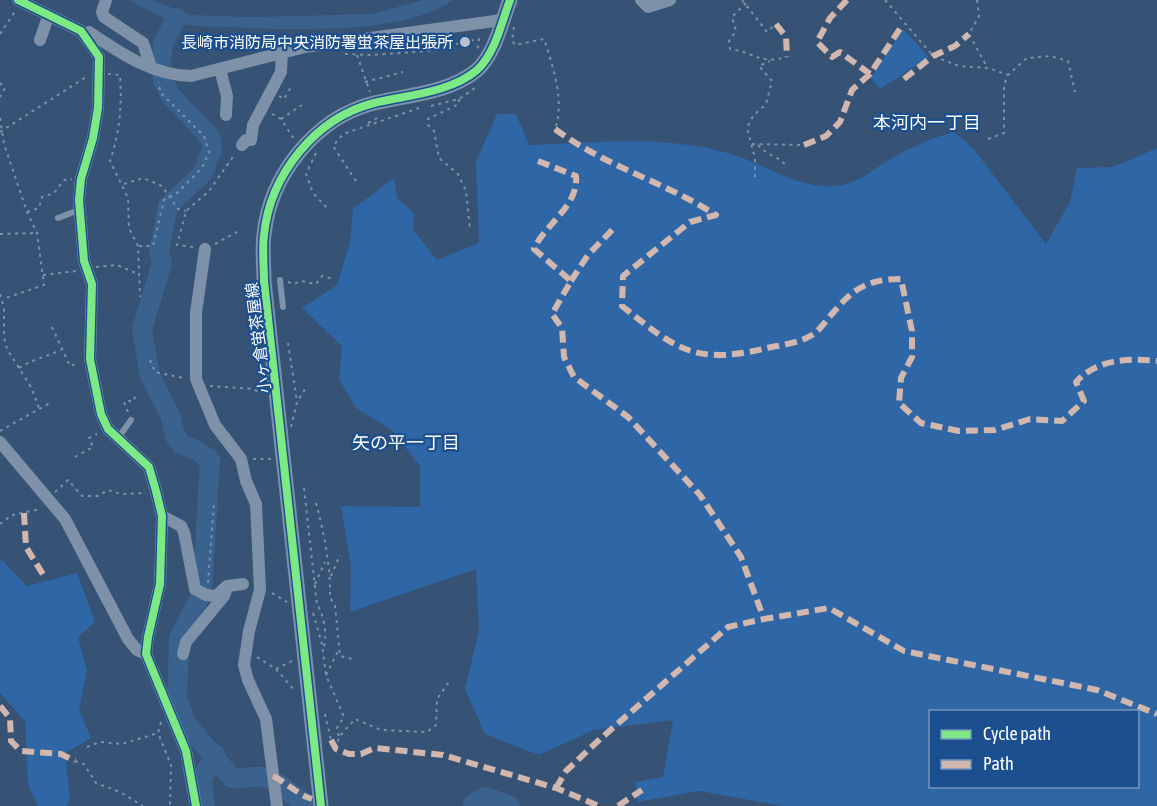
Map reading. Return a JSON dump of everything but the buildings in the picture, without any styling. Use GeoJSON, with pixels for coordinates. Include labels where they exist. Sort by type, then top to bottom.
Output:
{"type":"FeatureCollection","features":[{"type":"Feature","properties":{"kind":"street"},"geometry":{"type":"LineString","coordinates":[[106,0],[102,12],[104,17],[143,43],[159,70]]}},
{"type":"Feature","properties":{"kind":"street","name":"小ヶ倉蛍茶屋線"},"geometry":{"type":"LineString","coordinates":[[321,806],[264,281],[264,235],[267,218],[286,170],[307,142],[324,127],[357,108],[438,89],[479,69],[507,23],[510,0]]}},
{"type":"Feature","properties":{"kind":"street"},"geometry":{"type":"LineString","coordinates":[[641,0],[648,7],[670,0]]}},
{"type":"Feature","properties":{"kind":"street"},"geometry":{"type":"LineString","coordinates":[[19,1],[84,34],[99,57],[93,138],[81,179],[80,210],[84,261],[92,284],[90,359],[100,414],[108,429],[149,467],[162,516],[160,584],[146,654],[186,751],[196,806]]}},
{"type":"Feature","properties":{"kind":"street"},"geometry":{"type":"LineString","coordinates":[[40,40],[48,17]]}},
{"type":"Feature","properties":{"kind":"street"},"geometry":{"type":"LineString","coordinates":[[84,34],[89,32],[134,62],[159,70],[191,76],[282,51],[507,23]]}},
{"type":"Feature","properties":{"kind":"street"},"geometry":{"type":"LineString","coordinates":[[242,145],[246,140],[251,140],[253,125],[281,72],[282,51]]}},
{"type":"Feature","properties":{"kind":"street"},"geometry":{"type":"LineString","coordinates":[[220,69],[227,96],[226,115]]}},
{"type":"Feature","properties":{"kind":"street"},"geometry":{"type":"LineString","coordinates":[[205,249],[196,312],[199,384],[215,424],[241,459],[246,482],[256,504],[260,590],[249,631],[245,670],[266,719],[277,806]]}},
{"type":"Feature","properties":{"kind":"street"},"geometry":{"type":"LineString","coordinates":[[0,442],[65,519],[128,639],[137,650],[146,654]]}},
{"type":"Feature","properties":{"kind":"street"},"geometry":{"type":"LineString","coordinates":[[162,516],[181,526],[201,592],[216,596],[227,586],[243,584]]}},
{"type":"Feature","properties":{"kind":"street"},"geometry":{"type":"LineString","coordinates":[[183,654],[186,642],[224,596],[227,586]]}},
{"type":"Feature","properties":{"kind":"lane"},"geometry":{"type":"LineString","coordinates":[[58,218],[80,210]]}},
{"type":"Feature","properties":{"kind":"lane"},"geometry":{"type":"LineString","coordinates":[[280,280],[283,307]]}},
{"type":"Feature","properties":{"kind":"lane"},"geometry":{"type":"LineString","coordinates":[[118,438],[131,420]]}},
{"type":"Feature","properties":{"kind":"path"},"geometry":{"type":"LineString","coordinates":[[742,0],[767,32],[776,24]]}},
{"type":"Feature","properties":{"kind":"path"},"geometry":{"type":"LineString","coordinates":[[885,0],[933,56],[958,66],[988,68],[1008,75]]}},
{"type":"Feature","properties":{"kind":"path"},"geometry":{"type":"LineString","coordinates":[[977,0],[979,16],[969,34],[988,68]]}},
{"type":"Feature","properties":{"kind":"path"},"geometry":{"type":"LineString","coordinates":[[0,34],[19,1]]}},
{"type":"Feature","properties":{"kind":"path"},"geometry":{"type":"LineString","coordinates":[[746,3],[732,17],[736,31],[729,41],[730,49],[756,59],[770,61]]}},
{"type":"Feature","properties":{"kind":"path"},"geometry":{"type":"LineString","coordinates":[[507,23],[516,28],[512,40],[515,45],[544,39],[555,77],[560,114],[555,129]]}},
{"type":"Feature","properties":{"kind":"path"},"geometry":{"type":"LineString","coordinates":[[371,94],[357,54],[441,50],[479,39],[477,52]]}},
{"type":"Feature","properties":{"kind":"path"},"geometry":{"type":"LineString","coordinates":[[988,139],[1004,133],[1004,85],[1008,75],[1028,58],[1050,56],[1068,61],[1075,92]]}},
{"type":"Feature","properties":{"kind":"path"},"geometry":{"type":"LineString","coordinates":[[755,177],[755,158],[748,122],[766,104],[772,81],[759,66],[787,57]]}},
{"type":"Feature","properties":{"kind":"path"},"geometry":{"type":"LineString","coordinates":[[138,246],[153,246],[161,206],[168,196],[177,193],[202,168],[209,152],[204,136],[160,92],[159,70]]}},
{"type":"Feature","properties":{"kind":"path"},"geometry":{"type":"LineString","coordinates":[[365,82],[403,72]]}},
{"type":"Feature","properties":{"kind":"path"},"geometry":{"type":"LineString","coordinates":[[99,74],[120,75],[123,108],[111,161],[124,184],[128,198],[129,228],[138,246],[140,297]]}},
{"type":"Feature","properties":{"kind":"path"},"geometry":{"type":"LineString","coordinates":[[0,83],[5,88],[0,97]]}},
{"type":"Feature","properties":{"kind":"path"},"geometry":{"type":"LineString","coordinates":[[1,132],[76,84]]}},
{"type":"Feature","properties":{"kind":"path"},"geometry":{"type":"LineString","coordinates":[[356,181],[333,146],[343,134],[403,112],[459,99],[459,104],[428,120],[428,125],[435,131],[439,158],[458,174],[466,191],[470,230]]}},
{"type":"Feature","properties":{"kind":"path"},"geometry":{"type":"LineString","coordinates":[[281,119],[302,105]]}},
{"type":"Feature","properties":{"kind":"path"},"geometry":{"type":"LineString","coordinates":[[261,110],[281,119],[293,140],[298,134]]}},
{"type":"Feature","properties":{"kind":"path"},"geometry":{"type":"LineString","coordinates":[[0,118],[4,144],[27,212],[37,233],[44,285],[3,299]]}},
{"type":"Feature","properties":{"kind":"path"},"geometry":{"type":"LineString","coordinates":[[752,144],[804,145]]}},
{"type":"Feature","properties":{"kind":"path"},"geometry":{"type":"LineString","coordinates":[[757,144],[767,155],[782,160],[786,166]]}},
{"type":"Feature","properties":{"kind":"path"},"geometry":{"type":"LineString","coordinates":[[237,232],[205,249],[177,245],[186,211],[209,191],[242,145]]}},
{"type":"Feature","properties":{"kind":"path"},"geometry":{"type":"LineString","coordinates":[[315,150],[316,154],[306,174],[313,194],[328,208]]}},
{"type":"Feature","properties":{"kind":"path"},"geometry":{"type":"LineString","coordinates":[[124,184],[143,178],[162,186],[178,209],[186,211]]}},
{"type":"Feature","properties":{"kind":"path"},"geometry":{"type":"LineString","coordinates":[[27,212],[39,208],[42,197],[54,193],[56,187],[64,180],[81,179]]}},
{"type":"Feature","properties":{"kind":"path"},"geometry":{"type":"LineString","coordinates":[[0,234],[37,233]]}},
{"type":"Feature","properties":{"kind":"path"},"geometry":{"type":"LineString","coordinates":[[43,275],[117,265],[138,273]]}},
{"type":"Feature","properties":{"kind":"path"},"geometry":{"type":"LineString","coordinates":[[280,280],[294,284],[301,281],[316,284],[322,276],[333,279]]}},
{"type":"Feature","properties":{"kind":"path"},"geometry":{"type":"LineString","coordinates":[[0,294],[3,299],[4,337],[7,349],[31,387],[39,408]]}},
{"type":"Feature","properties":{"kind":"path"},"geometry":{"type":"LineString","coordinates":[[0,310],[4,308]]}},
{"type":"Feature","properties":{"kind":"path"},"geometry":{"type":"LineString","coordinates":[[52,327],[70,366]]}},
{"type":"Feature","properties":{"kind":"path"},"geometry":{"type":"LineString","coordinates":[[288,343],[297,402],[294,424],[290,429]]}},
{"type":"Feature","properties":{"kind":"path"},"geometry":{"type":"LineString","coordinates":[[19,368],[36,358],[44,358],[61,350]]}},
{"type":"Feature","properties":{"kind":"path"},"geometry":{"type":"LineString","coordinates":[[150,360],[154,372],[227,389],[253,389],[268,395]]}},
{"type":"Feature","properties":{"kind":"path"},"geometry":{"type":"LineString","coordinates":[[297,402],[307,386]]}},
{"type":"Feature","properties":{"kind":"path"},"geometry":{"type":"LineString","coordinates":[[131,420],[124,402],[135,400],[134,394]]}},
{"type":"Feature","properties":{"kind":"path"},"geometry":{"type":"LineString","coordinates":[[0,431],[50,403]]}},
{"type":"Feature","properties":{"kind":"path"},"geometry":{"type":"LineString","coordinates":[[75,457],[93,447],[89,438],[108,429]]}},
{"type":"Feature","properties":{"kind":"path"},"geometry":{"type":"LineString","coordinates":[[241,459],[275,459]]}},
{"type":"Feature","properties":{"kind":"path"},"geometry":{"type":"LineString","coordinates":[[0,524],[17,514],[37,512],[68,480],[82,496],[98,496],[108,490],[121,494],[156,491]]}},
{"type":"Feature","properties":{"kind":"path"},"geometry":{"type":"LineString","coordinates":[[304,489],[314,586],[317,605],[321,610],[325,645],[323,649]]}},
{"type":"Feature","properties":{"kind":"path"},"geometry":{"type":"LineString","coordinates":[[201,592],[214,502]]}},
{"type":"Feature","properties":{"kind":"path"},"geometry":{"type":"LineString","coordinates":[[316,503],[323,530],[326,560],[332,576]]}},
{"type":"Feature","properties":{"kind":"path"},"geometry":{"type":"LineString","coordinates":[[340,555],[332,576],[330,598],[335,605],[340,656],[353,658]]}},
{"type":"Feature","properties":{"kind":"path"},"geometry":{"type":"LineString","coordinates":[[314,586],[326,560]]}},
{"type":"Feature","properties":{"kind":"path"},"geometry":{"type":"LineString","coordinates":[[260,590],[271,592],[284,602]]}},
{"type":"Feature","properties":{"kind":"path"},"geometry":{"type":"LineString","coordinates":[[309,610],[314,615],[323,649],[326,675],[344,717],[337,728],[339,737],[336,749]]}},
{"type":"Feature","properties":{"kind":"path"},"geometry":{"type":"LineString","coordinates":[[326,675],[339,648]]}},
{"type":"Feature","properties":{"kind":"path"},"geometry":{"type":"LineString","coordinates":[[247,651],[276,669],[296,692]]}},
{"type":"Feature","properties":{"kind":"path"},"geometry":{"type":"LineString","coordinates":[[276,669],[296,658]]}},
{"type":"Feature","properties":{"kind":"path"},"geometry":{"type":"LineString","coordinates":[[339,737],[355,719],[381,730],[427,732],[436,725],[437,699],[449,682]]}},
{"type":"Feature","properties":{"kind":"path"},"geometry":{"type":"LineString","coordinates":[[324,710],[331,740]]}},
{"type":"Feature","properties":{"kind":"path"},"geometry":{"type":"LineString","coordinates":[[87,747],[100,742],[122,744],[158,733],[171,765],[170,806]]}},
{"type":"Feature","properties":{"kind":"path"},"geometry":{"type":"LineString","coordinates":[[75,760],[84,764],[96,783],[120,792],[143,806]]}},
{"type":"Feature","properties":{"kind":"shaded area"},"geometry":{"type":"Polygon","coordinates":[[[130,0],[152,0],[190,15],[249,17],[373,14],[423,0],[453,0],[433,11],[407,19],[377,25],[313,29],[189,25],[163,17],[130,0]]]}},
{"type":"Feature","properties":{"kind":"shaded area"},"geometry":{"type":"Polygon","coordinates":[[[903,29],[929,57],[880,89],[871,78],[903,29]]]}},
{"type":"Feature","properties":{"kind":"shaded area"},"geometry":{"type":"Polygon","coordinates":[[[497,114],[516,114],[529,145],[627,141],[676,143],[738,156],[792,179],[820,186],[842,185],[855,181],[909,149],[954,132],[973,148],[1046,244],[1070,202],[1077,168],[1113,167],[1157,148],[1157,806],[784,806],[699,791],[638,802],[635,782],[663,777],[673,720],[594,730],[539,755],[485,734],[465,689],[479,631],[476,569],[350,612],[351,567],[341,506],[420,507],[420,466],[392,430],[356,408],[339,379],[342,346],[302,308],[337,285],[350,242],[353,209],[394,178],[397,198],[414,213],[413,229],[437,260],[479,243],[476,162],[497,114]]]}},
{"type":"Feature","properties":{"kind":"shaded area"},"geometry":{"type":"Polygon","coordinates":[[[2,560],[27,586],[77,573],[95,622],[78,637],[87,671],[79,710],[91,738],[65,753],[70,800],[66,806],[38,806],[28,784],[25,721],[0,693],[0,562],[2,560]]]}},
{"type":"Feature","properties":{"kind":"waterway"},"geometry":{"type":"LineString","coordinates":[[176,18],[163,44],[161,62],[163,81],[171,96],[211,138],[212,149],[203,173],[168,206],[159,251],[162,263],[142,329],[150,376],[171,417],[175,436],[181,444],[198,451],[210,460],[203,580],[200,597],[179,638],[177,698],[186,723],[232,778],[270,779],[309,804]]}},
{"type":"Feature","properties":{"kind":"waterway"},"geometry":{"type":"LineString","coordinates":[[205,806],[202,779],[215,754]]}},
{"type":"Feature","properties":{"kind":"waterway"},"geometry":{"type":"LineString","coordinates":[[473,804],[485,797],[510,806]]}},
{"type":"Feature","properties":{"kind":"marked path"},"geometry":{"type":"LineString","coordinates":[[847,0],[830,18],[817,42],[832,57],[840,52],[870,74]]}},
{"type":"Feature","properties":{"kind":"marked path"},"geometry":{"type":"LineString","coordinates":[[776,24],[786,37],[787,57]]}},
{"type":"Feature","properties":{"kind":"marked path"},"geometry":{"type":"LineString","coordinates":[[804,145],[826,136],[840,122],[852,90],[870,74],[903,24]]}},
{"type":"Feature","properties":{"kind":"marked path"},"geometry":{"type":"LineString","coordinates":[[904,79],[933,56],[955,46],[969,34]]}},
{"type":"Feature","properties":{"kind":"marked path"},"geometry":{"type":"LineString","coordinates":[[555,129],[594,154],[716,215],[690,222],[623,276],[622,306],[657,333],[686,349],[702,354],[719,355],[801,340],[817,331],[846,299],[861,288],[878,281],[901,279],[912,331],[912,357],[901,378],[899,403],[921,423],[959,431],[995,430],[1030,419],[1062,421],[1084,401],[1076,382],[1084,374],[1103,364],[1124,360],[1157,361]]}},
{"type":"Feature","properties":{"kind":"marked path"},"geometry":{"type":"LineString","coordinates":[[538,161],[576,176],[576,187],[567,206],[534,249],[571,281],[552,314],[562,328],[564,357],[574,377],[628,417],[700,495],[741,557],[764,619],[829,608],[904,651],[1097,690],[1157,714]]}},
{"type":"Feature","properties":{"kind":"marked path"},"geometry":{"type":"LineString","coordinates":[[571,281],[588,255],[613,229]]}},
{"type":"Feature","properties":{"kind":"marked path"},"geometry":{"type":"LineString","coordinates":[[24,513],[26,547],[44,576]]}},
{"type":"Feature","properties":{"kind":"marked path"},"geometry":{"type":"LineString","coordinates":[[556,788],[566,771],[599,740],[728,627],[764,619]]}},
{"type":"Feature","properties":{"kind":"marked path"},"geometry":{"type":"LineString","coordinates":[[0,706],[10,718],[11,741],[21,751],[61,754],[75,761]]}},
{"type":"Feature","properties":{"kind":"marked path"},"geometry":{"type":"LineString","coordinates":[[331,740],[336,749],[349,754],[361,754],[375,748],[443,755],[556,788],[599,806]]}},
{"type":"Feature","properties":{"kind":"marked path"},"geometry":{"type":"LineString","coordinates":[[273,776],[312,799]]}},
{"type":"Feature","properties":{"kind":"marked path"},"geometry":{"type":"LineString","coordinates":[[618,806],[642,790]]}},
{"type":"Feature","properties":{"kind":"cycle path"},"geometry":{"type":"LineString","coordinates":[[18,0],[81,31],[99,57],[98,108],[93,138],[81,179],[79,200],[84,261],[92,284],[90,359],[101,414],[108,429],[149,467],[162,516],[160,584],[146,654],[186,751],[196,806]]}},
{"type":"Feature","properties":{"kind":"cycle path"},"geometry":{"type":"LineString","coordinates":[[321,806],[264,281],[263,241],[268,213],[275,191],[299,152],[333,122],[374,103],[454,84],[477,70],[489,55],[510,0]]}},
{"type":"Feature","properties":{"kind":"place","name":"長崎市消防局中央消防署蛍茶屋出張所"},"geometry":{"type":"Point","coordinates":[465,42]}},
{"type":"Feature","properties":{"kind":"district","name":"本河内一丁目"},"geometry":{"type":"Point","coordinates":[927,122]}},
{"type":"Feature","properties":{"kind":"district","name":"矢の平一丁目"},"geometry":{"type":"Point","coordinates":[406,442]}}]}
